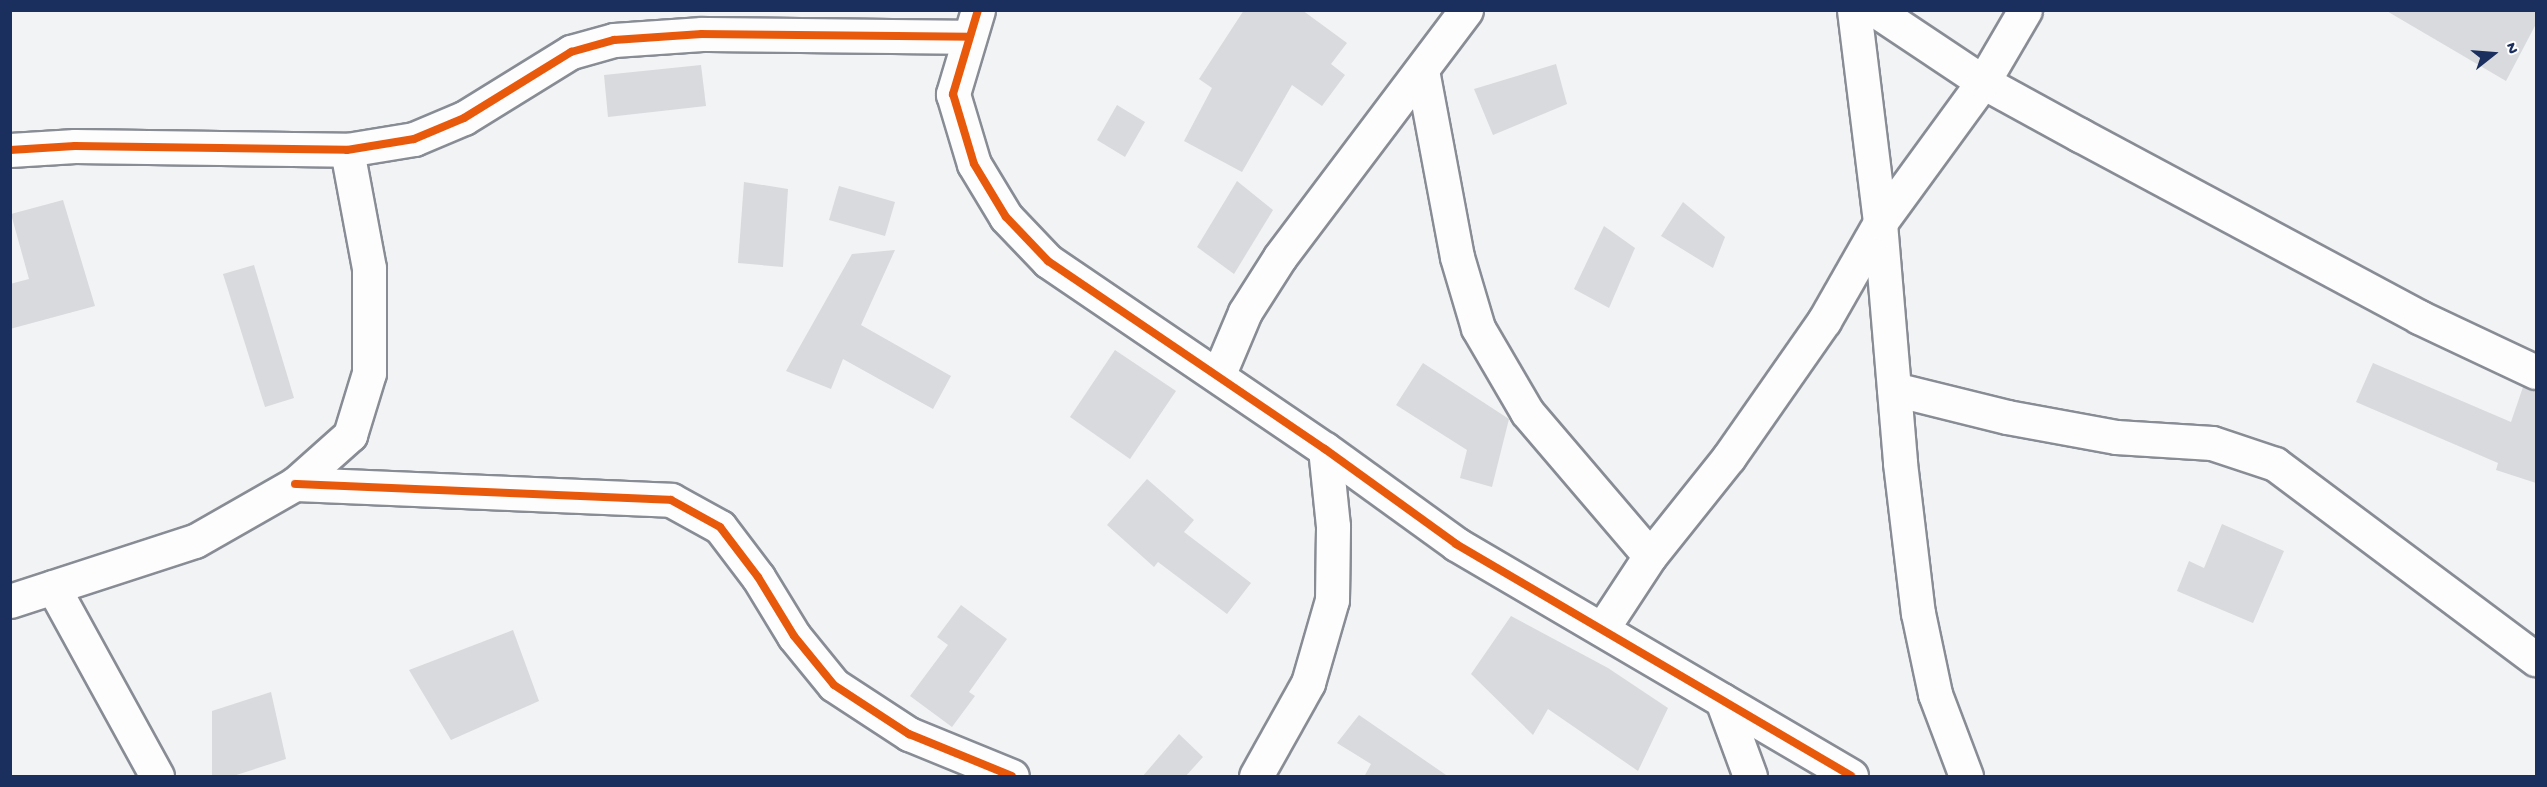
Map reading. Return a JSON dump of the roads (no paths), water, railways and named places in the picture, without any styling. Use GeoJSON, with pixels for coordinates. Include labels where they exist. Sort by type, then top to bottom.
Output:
{"type":"FeatureCollection","features":[{"type":"Feature","properties":{"kind":"street"},"geometry":{"type":"LineString","coordinates":[[1218,376],[1245,312],[1280,257],[1466,10]]}},
{"type":"Feature","properties":{"kind":"street"},"geometry":{"type":"LineString","coordinates":[[1854,10],[1880,223],[1894,389],[1918,613],[1935,694],[1966,777]]}},
{"type":"Feature","properties":{"kind":"street"},"geometry":{"type":"LineString","coordinates":[[1875,10],[1983,82],[2419,317],[2536,372]]}},
{"type":"Feature","properties":{"kind":"street"},"geometry":{"type":"LineString","coordinates":[[1602,629],[1650,556],[1729,457],[1824,321],[1880,223],[1983,82],[2025,10]]}},
{"type":"Feature","properties":{"kind":"street"},"geometry":{"type":"LineString","coordinates":[[10,150],[75,146],[347,150],[414,139],[464,118],[572,52],[614,40],[702,34],[973,24],[953,94],[974,164],[1006,217],[1048,261],[1325,449],[1456,544],[1722,700],[1842,774]]}},
{"type":"Feature","properties":{"kind":"street"},"geometry":{"type":"LineString","coordinates":[[1422,70],[1457,257],[1478,328],[1527,412],[1650,556]]}},
{"type":"Feature","properties":{"kind":"street"},"geometry":{"type":"LineString","coordinates":[[10,602],[195,541],[295,484],[350,435],[369,373],[369,268],[347,150]]}},
{"type":"Feature","properties":{"kind":"street"},"geometry":{"type":"LineString","coordinates":[[1894,389],[2007,417],[2115,436],[2211,443],[2275,464],[2536,659]]}},
{"type":"Feature","properties":{"kind":"street"},"geometry":{"type":"LineString","coordinates":[[1256,777],[1308,683],[1332,600],[1333,526],[1325,449]]}},
{"type":"Feature","properties":{"kind":"street"},"geometry":{"type":"LineString","coordinates":[[295,484],[671,500],[720,527],[794,636],[834,685],[909,734],[1012,777]]}},
{"type":"Feature","properties":{"kind":"street"},"geometry":{"type":"LineString","coordinates":[[53,587],[157,777]]}},
{"type":"Feature","properties":{"kind":"street"},"geometry":{"type":"LineString","coordinates":[[1722,700],[1750,777]]}}]}
